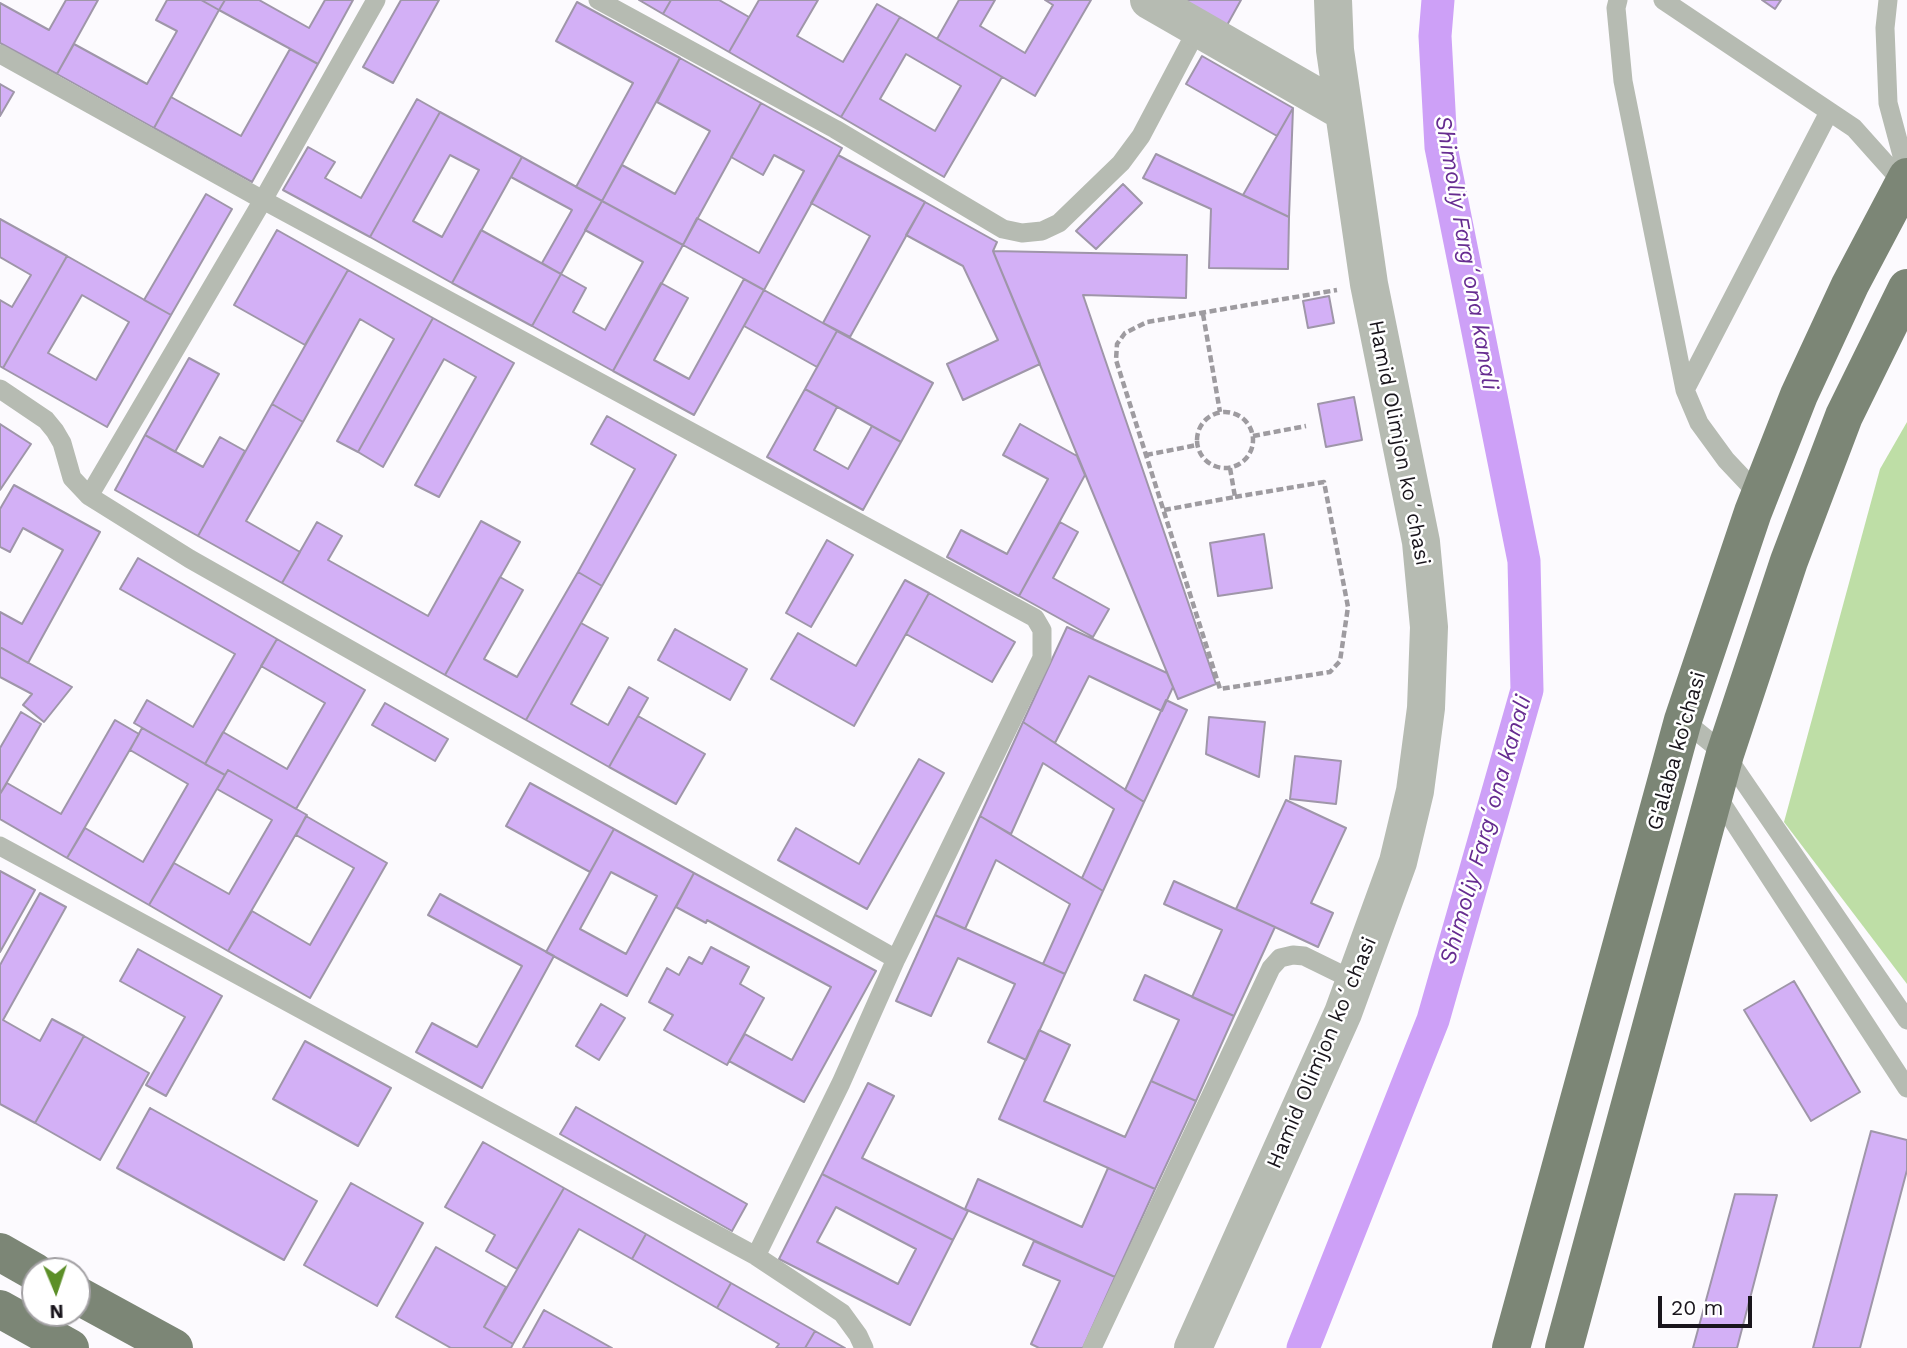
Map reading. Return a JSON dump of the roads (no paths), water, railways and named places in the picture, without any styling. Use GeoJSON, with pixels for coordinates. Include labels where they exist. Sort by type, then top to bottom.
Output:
{"type":"FeatureCollection","features":[{"type":"Feature","properties":{"kind":"main road","name":"G'alaba ko'chasi"},"geometry":{"type":"LineString","coordinates":[[1511,1348],[1683,720],[1759,495],[1810,371],[1850,285],[1906,178]]}},
{"type":"Feature","properties":{"kind":"main road"},"geometry":{"type":"LineString","coordinates":[[1564,1348],[1725,754],[1788,561],[1835,440],[1907,288]]}},
{"type":"Feature","properties":{"kind":"main road"},"geometry":{"type":"LineString","coordinates":[[0,1252],[21,1264]]}},
{"type":"Feature","properties":{"kind":"main road"},"geometry":{"type":"LineString","coordinates":[[91,1303],[174,1348]]}},
{"type":"Feature","properties":{"kind":"main road"},"geometry":{"type":"LineString","coordinates":[[0,1309],[70,1348]]}},
{"type":"Feature","properties":{"kind":"street"},"geometry":{"type":"LineString","coordinates":[[1149,0],[1343,112]]}},
{"type":"Feature","properties":{"kind":"street","name":"Hamid Olimjon koʻchasi"},"geometry":{"type":"LineString","coordinates":[[1193,1348],[1355,981],[1398,862],[1415,791],[1426,708],[1429,627],[1421,542],[1369,284],[1335,50],[1333,0]]}},
{"type":"Feature","properties":{"kind":"lane"},"geometry":{"type":"LineString","coordinates":[[89,496],[263,200],[376,0]]}},
{"type":"Feature","properties":{"kind":"lane"},"geometry":{"type":"LineString","coordinates":[[598,0],[835,129],[1003,229],[1022,233],[1042,231],[1059,223],[1121,163],[1141,136],[1198,28]]}},
{"type":"Feature","properties":{"kind":"lane"},"geometry":{"type":"LineString","coordinates":[[1618,0],[1616,8],[1623,81],[1685,390],[1699,423],[1726,460],[1759,495]]}},
{"type":"Feature","properties":{"kind":"lane"},"geometry":{"type":"LineString","coordinates":[[1663,0],[1854,128],[1906,178]]}},
{"type":"Feature","properties":{"kind":"lane"},"geometry":{"type":"LineString","coordinates":[[1888,0],[1885,27],[1888,103],[1906,178]]}},
{"type":"Feature","properties":{"kind":"lane"},"geometry":{"type":"LineString","coordinates":[[0,54],[263,200],[1035,618],[1042,630],[1042,658],[756,1256]]}},
{"type":"Feature","properties":{"kind":"lane"},"geometry":{"type":"LineString","coordinates":[[1685,390],[1829,111]]}},
{"type":"Feature","properties":{"kind":"lane"},"geometry":{"type":"LineString","coordinates":[[0,389],[46,420],[62,443],[72,478],[89,496],[190,559],[896,959]]}},
{"type":"Feature","properties":{"kind":"lane"},"geometry":{"type":"LineString","coordinates":[[1683,720],[1725,754],[1907,1020]]}},
{"type":"Feature","properties":{"kind":"lane"},"geometry":{"type":"LineString","coordinates":[[1714,792],[1907,1088]]}},
{"type":"Feature","properties":{"kind":"lane"},"geometry":{"type":"LineString","coordinates":[[0,846],[756,1256],[842,1313],[864,1348]]}},
{"type":"Feature","properties":{"kind":"lane"},"geometry":{"type":"LineString","coordinates":[[1092,1348],[1272,968],[1280,958],[1304,956],[1355,981]]}},
{"type":"Feature","properties":{"kind":"waterway","name":"Shimoliy Fargʻona kanali"},"geometry":{"type":"LineString","coordinates":[[1303,1348],[1433,1020],[1527,690],[1524,561],[1441,147],[1435,36],[1438,0]]}}]}
